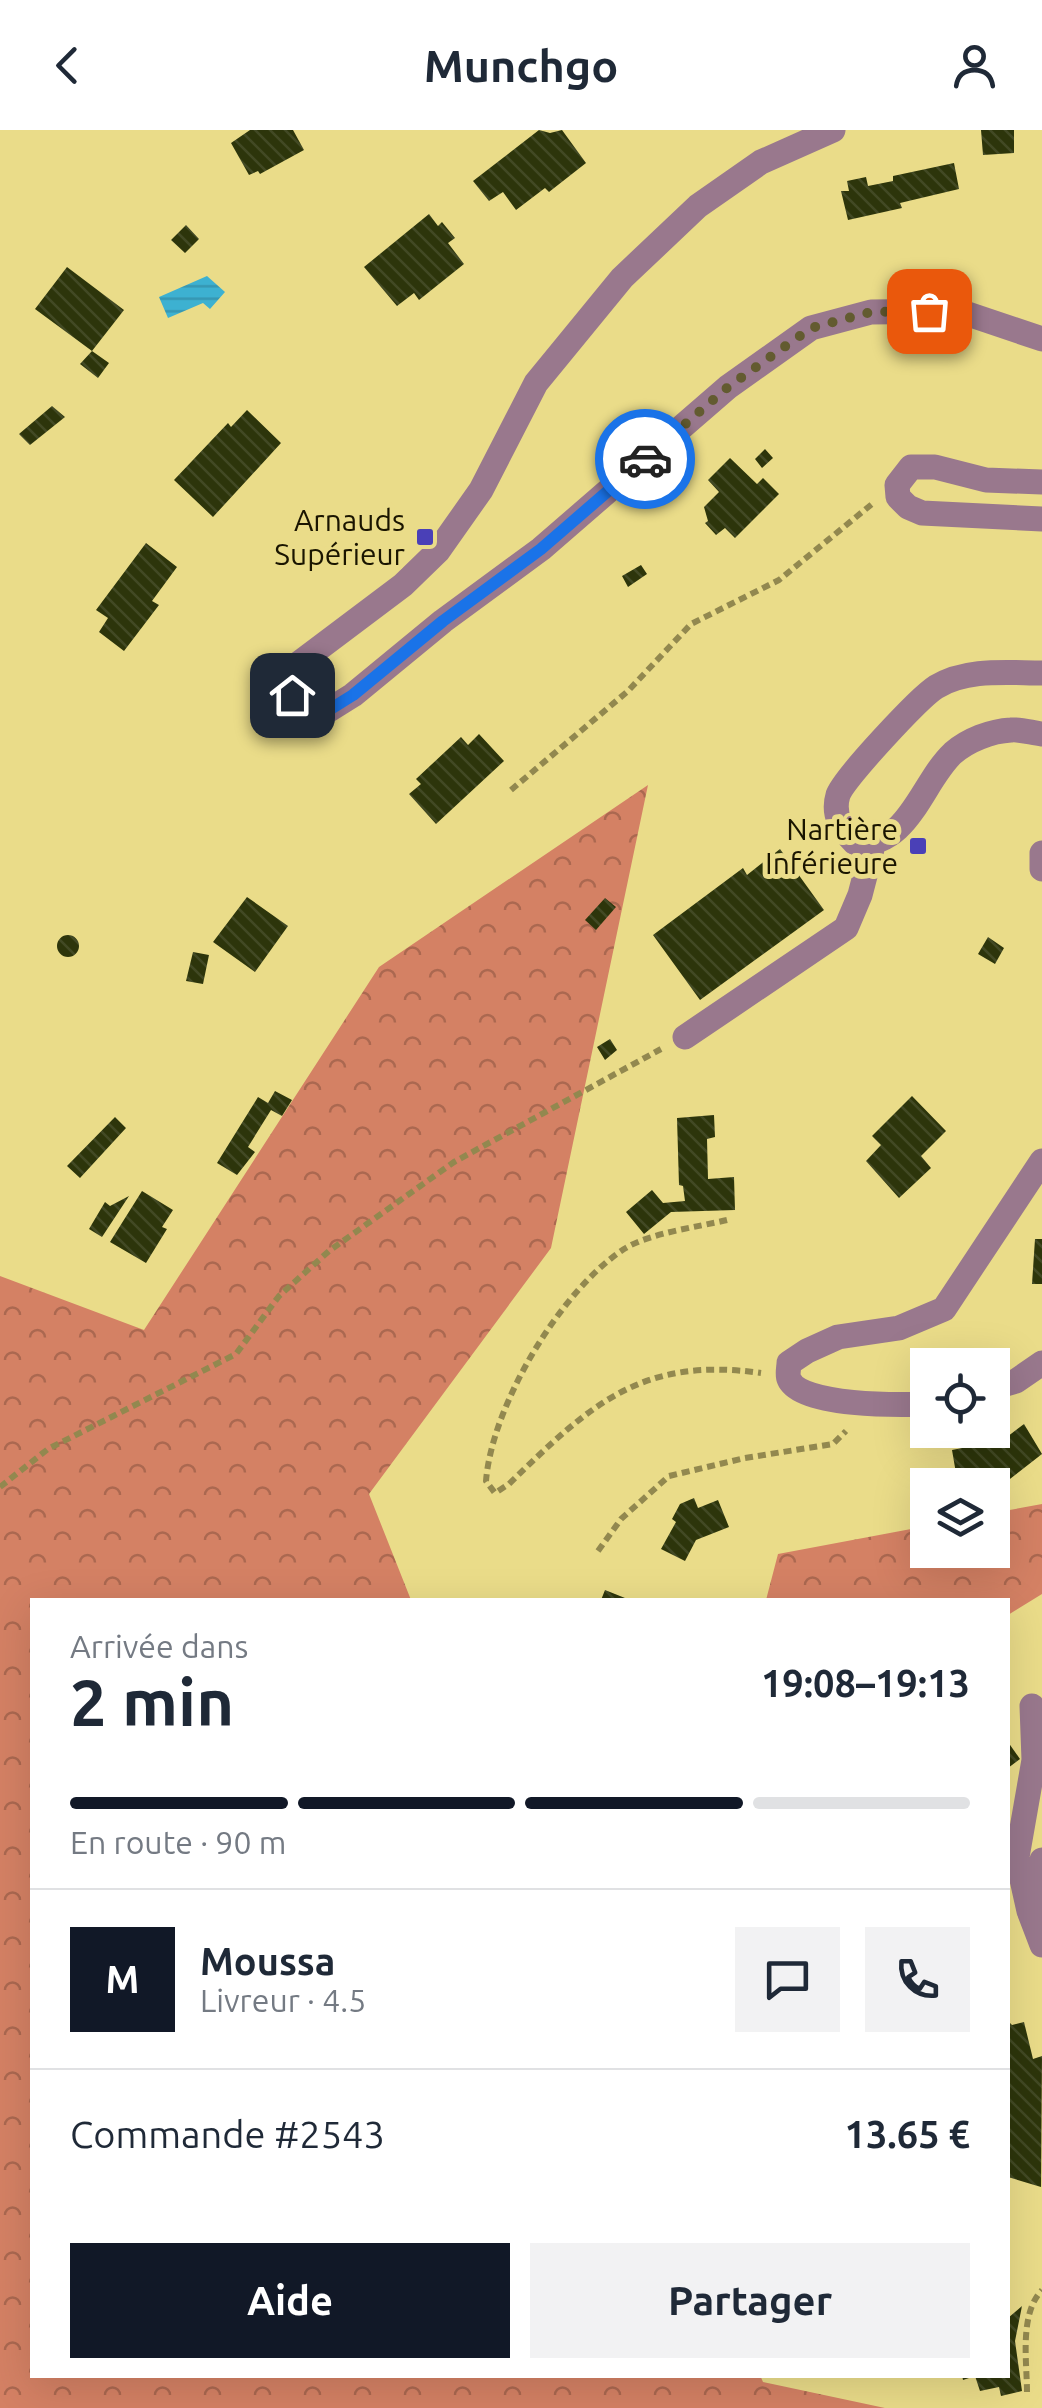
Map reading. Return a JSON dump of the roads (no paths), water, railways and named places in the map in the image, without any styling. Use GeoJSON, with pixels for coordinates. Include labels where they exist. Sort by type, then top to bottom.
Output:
{"type":"FeatureCollection","features":[{"type":"Feature","properties":{"kind":"street"},"geometry":{"type":"LineString","coordinates":[[833,130],[761,162],[698,206],[622,278],[536,384],[481,490],[438,551],[403,585],[294,667],[290,680],[292,695],[300,705],[313,712],[329,710],[353,695],[443,621],[541,549],[728,387],[811,328],[871,312],[959,311],[1042,339]]}},
{"type":"Feature","properties":{"kind":"street"},"geometry":{"type":"LineString","coordinates":[[1042,482],[986,480],[934,467],[911,467],[896,485],[898,497],[922,513],[1042,520]]}},
{"type":"Feature","properties":{"kind":"street"},"geometry":{"type":"LineString","coordinates":[[1042,673],[980,673],[938,686],[898,721],[838,794],[836,816],[855,843],[873,844],[890,835],[914,809],[952,754],[978,738],[1012,730],[1042,734]]}},
{"type":"Feature","properties":{"kind":"street"},"geometry":{"type":"LineString","coordinates":[[684,1036],[846,928],[860,895],[873,844]]}},
{"type":"Feature","properties":{"kind":"street"},"geometry":{"type":"LineString","coordinates":[[1042,852],[1042,869]]}},
{"type":"Feature","properties":{"kind":"street"},"geometry":{"type":"LineString","coordinates":[[910,1405],[872,1406],[818,1396],[792,1384],[787,1376],[789,1363],[838,1337],[899,1328],[944,1309],[1042,1161]]}},
{"type":"Feature","properties":{"kind":"street"},"geometry":{"type":"LineString","coordinates":[[1010,1384],[1042,1363]]}},
{"type":"Feature","properties":{"kind":"street"},"geometry":{"type":"LineString","coordinates":[[1032,1706],[1034,1760],[1017,1857],[1029,1911],[1042,1946]]}},
{"type":"Feature","properties":{"kind":"street"},"geometry":{"type":"LineString","coordinates":[[1029,1911],[1042,1860]]}},
{"type":"Feature","properties":{"kind":"water"},"geometry":{"type":"Polygon","coordinates":[[[207,276],[225,292],[210,309],[203,303],[168,318],[159,297],[207,276]]]}},
{"type":"Feature","properties":{"kind":"place","name":"Arnauds Supérieur"},"geometry":{"type":"Point","coordinates":[425,537]}},
{"type":"Feature","properties":{"kind":"place","name":"Nartière Inférieure"},"geometry":{"type":"Point","coordinates":[918,846]}}]}
